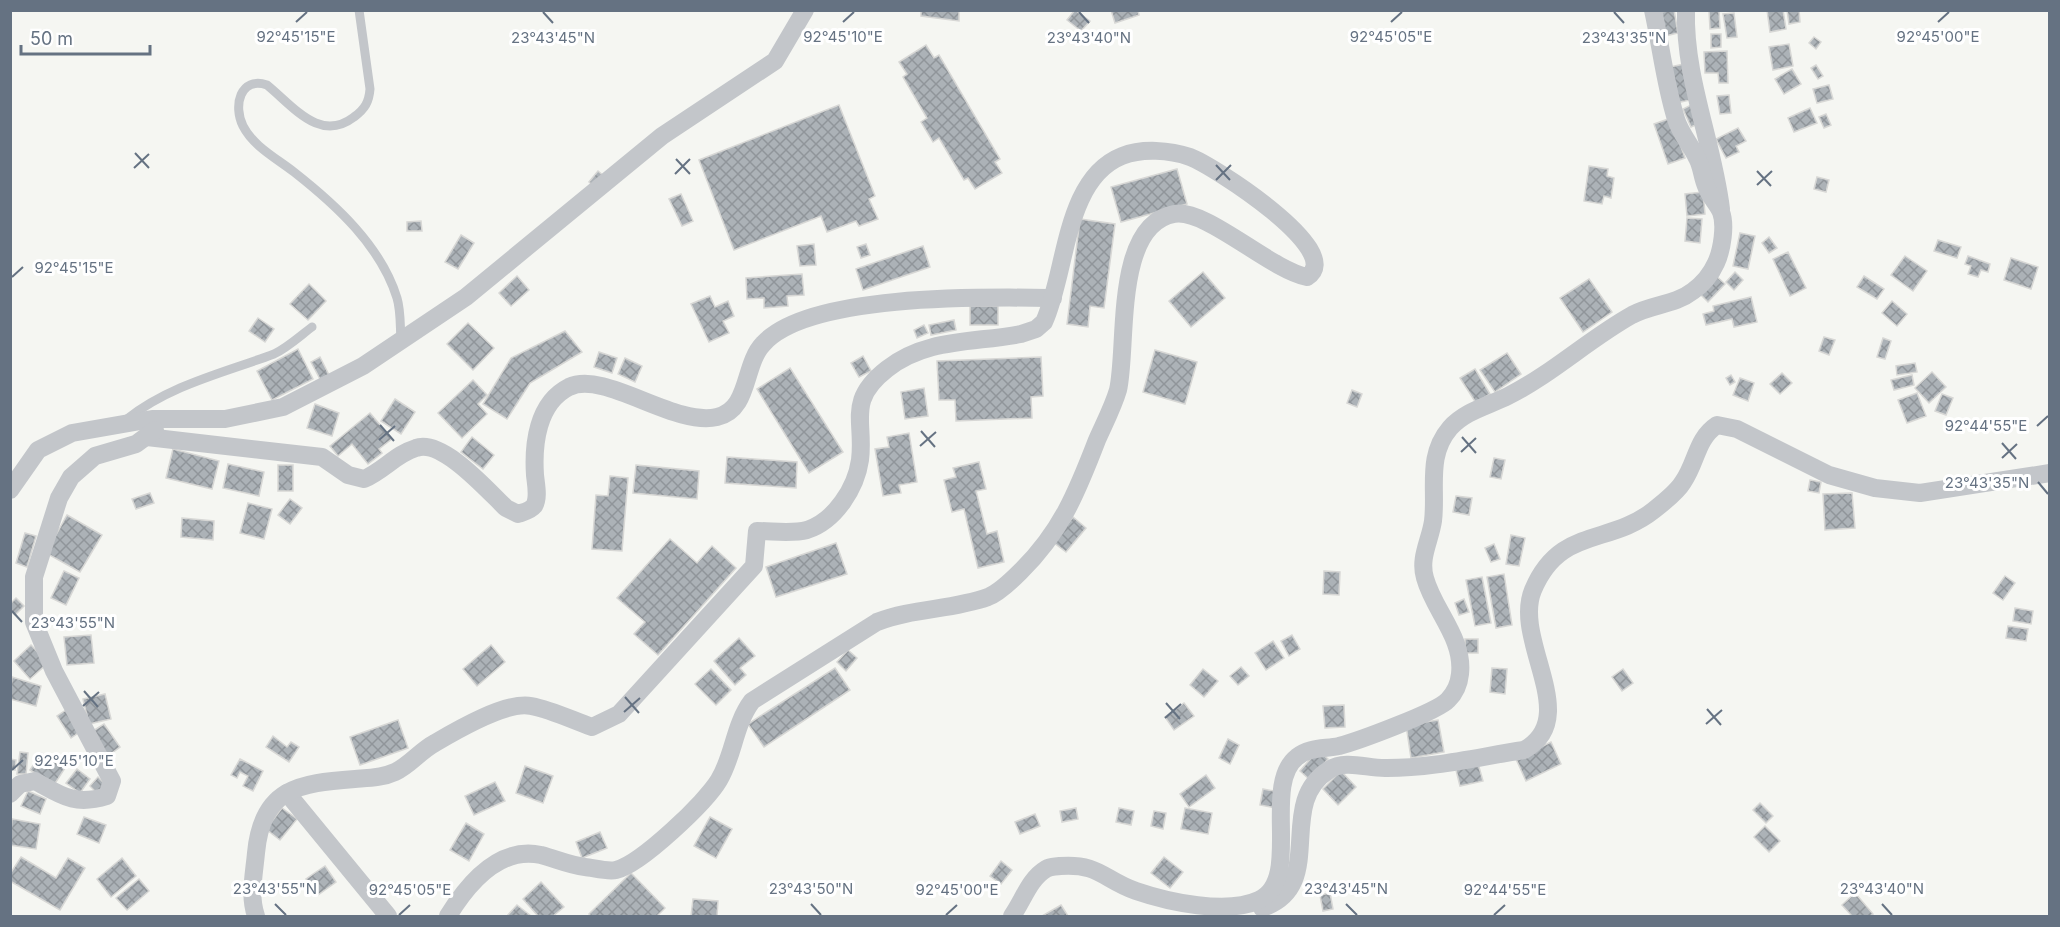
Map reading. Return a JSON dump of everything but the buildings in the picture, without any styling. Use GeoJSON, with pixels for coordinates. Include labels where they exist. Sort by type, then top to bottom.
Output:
{"type":"FeatureCollection","features":[{"type":"Feature","properties":{"kind":"street"},"geometry":{"type":"LineString","coordinates":[[10,490],[38,450],[72,433],[120,424],[168,419],[225,419],[283,407],[363,366],[466,297],[662,136],[775,61],[805,10]]}},
{"type":"Feature","properties":{"kind":"street"},"geometry":{"type":"LineString","coordinates":[[1653,10],[1677,123],[1699,161],[1706,189],[1722,213]]}},
{"type":"Feature","properties":{"kind":"street"},"geometry":{"type":"LineString","coordinates":[[1233,907],[1260,900],[1270,892],[1275,881],[1282,847],[1280,795],[1284,778],[1295,758],[1316,748],[1337,747],[1356,741],[1438,709],[1457,688],[1461,673],[1460,657],[1446,617],[1427,585],[1422,568],[1433,521],[1433,472],[1440,445],[1450,429],[1467,415],[1510,395],[1630,317],[1655,304],[1672,302],[1691,293],[1706,280],[1718,260],[1722,237],[1722,213],[1717,180],[1689,60],[1685,35],[1686,10]]}},
{"type":"Feature","properties":{"kind":"street"},"geometry":{"type":"LineString","coordinates":[[256,916],[252,892],[257,841],[269,811],[287,793],[313,782],[385,776],[409,764],[434,743],[514,707],[531,706],[592,727],[619,714],[754,566],[757,531],[807,530],[831,515],[843,500],[856,477],[860,459],[858,417],[862,401],[873,382],[904,358],[923,348],[1002,338],[1036,329],[1044,322],[1087,184],[1096,172],[1110,162],[1141,151],[1156,151],[1190,157],[1221,174],[1272,210],[1300,235],[1313,252],[1316,266],[1313,274],[1307,278],[1296,275],[1205,221],[1180,214],[1159,220],[1140,243],[1131,264],[1118,389],[1083,481],[1070,507],[1047,543],[1019,573],[989,597],[898,614],[878,622],[752,701],[741,715],[719,781],[662,841],[616,870],[569,865],[539,855],[508,857],[494,864],[479,877],[459,899],[448,916]]}},
{"type":"Feature","properties":{"kind":"street"},"geometry":{"type":"LineString","coordinates":[[147,437],[322,457],[356,479],[373,475],[400,455],[425,446],[443,452],[506,508],[518,514],[530,510],[537,499],[534,456],[536,435],[546,412],[568,388],[582,384],[596,385],[676,412],[704,419],[718,417],[731,412],[739,401],[751,364],[762,344],[780,330],[797,322],[835,310],[950,297],[1053,298]]}},
{"type":"Feature","properties":{"kind":"street"},"geometry":{"type":"LineString","coordinates":[[11,792],[20,784],[35,781],[68,799],[94,800],[107,796],[112,782],[54,671],[34,622],[34,577],[59,498],[71,477],[95,456],[136,444],[168,419]]}},
{"type":"Feature","properties":{"kind":"street"},"geometry":{"type":"LineString","coordinates":[[1012,916],[1032,882],[1048,867],[1074,865],[1098,869],[1134,890],[1193,905],[1260,909],[1273,904],[1296,879],[1306,794],[1312,784],[1331,768],[1342,764],[1413,768],[1524,750],[1534,744],[1546,727],[1548,706],[1545,684],[1531,640],[1529,614],[1533,591],[1546,568],[1558,553],[1576,541],[1615,531],[1653,511],[1683,483],[1705,433],[1717,425],[1737,429],[1829,475],[1875,488],[1920,493],[1985,481],[2049,473]]}},
{"type":"Feature","properties":{"kind":"street"},"geometry":{"type":"LineString","coordinates":[[287,793],[388,916]]}},
{"type":"Feature","properties":{"kind":"lane"},"geometry":{"type":"LineString","coordinates":[[359,10],[370,89],[369,101],[362,110],[338,127],[320,127],[267,85],[258,82],[247,86],[240,93],[237,110],[243,126],[254,141],[299,176],[358,231],[384,266],[398,300],[401,340]]}},
{"type":"Feature","properties":{"kind":"lane"},"geometry":{"type":"LineString","coordinates":[[120,424],[160,397],[227,368],[274,354],[312,327]]}}]}
